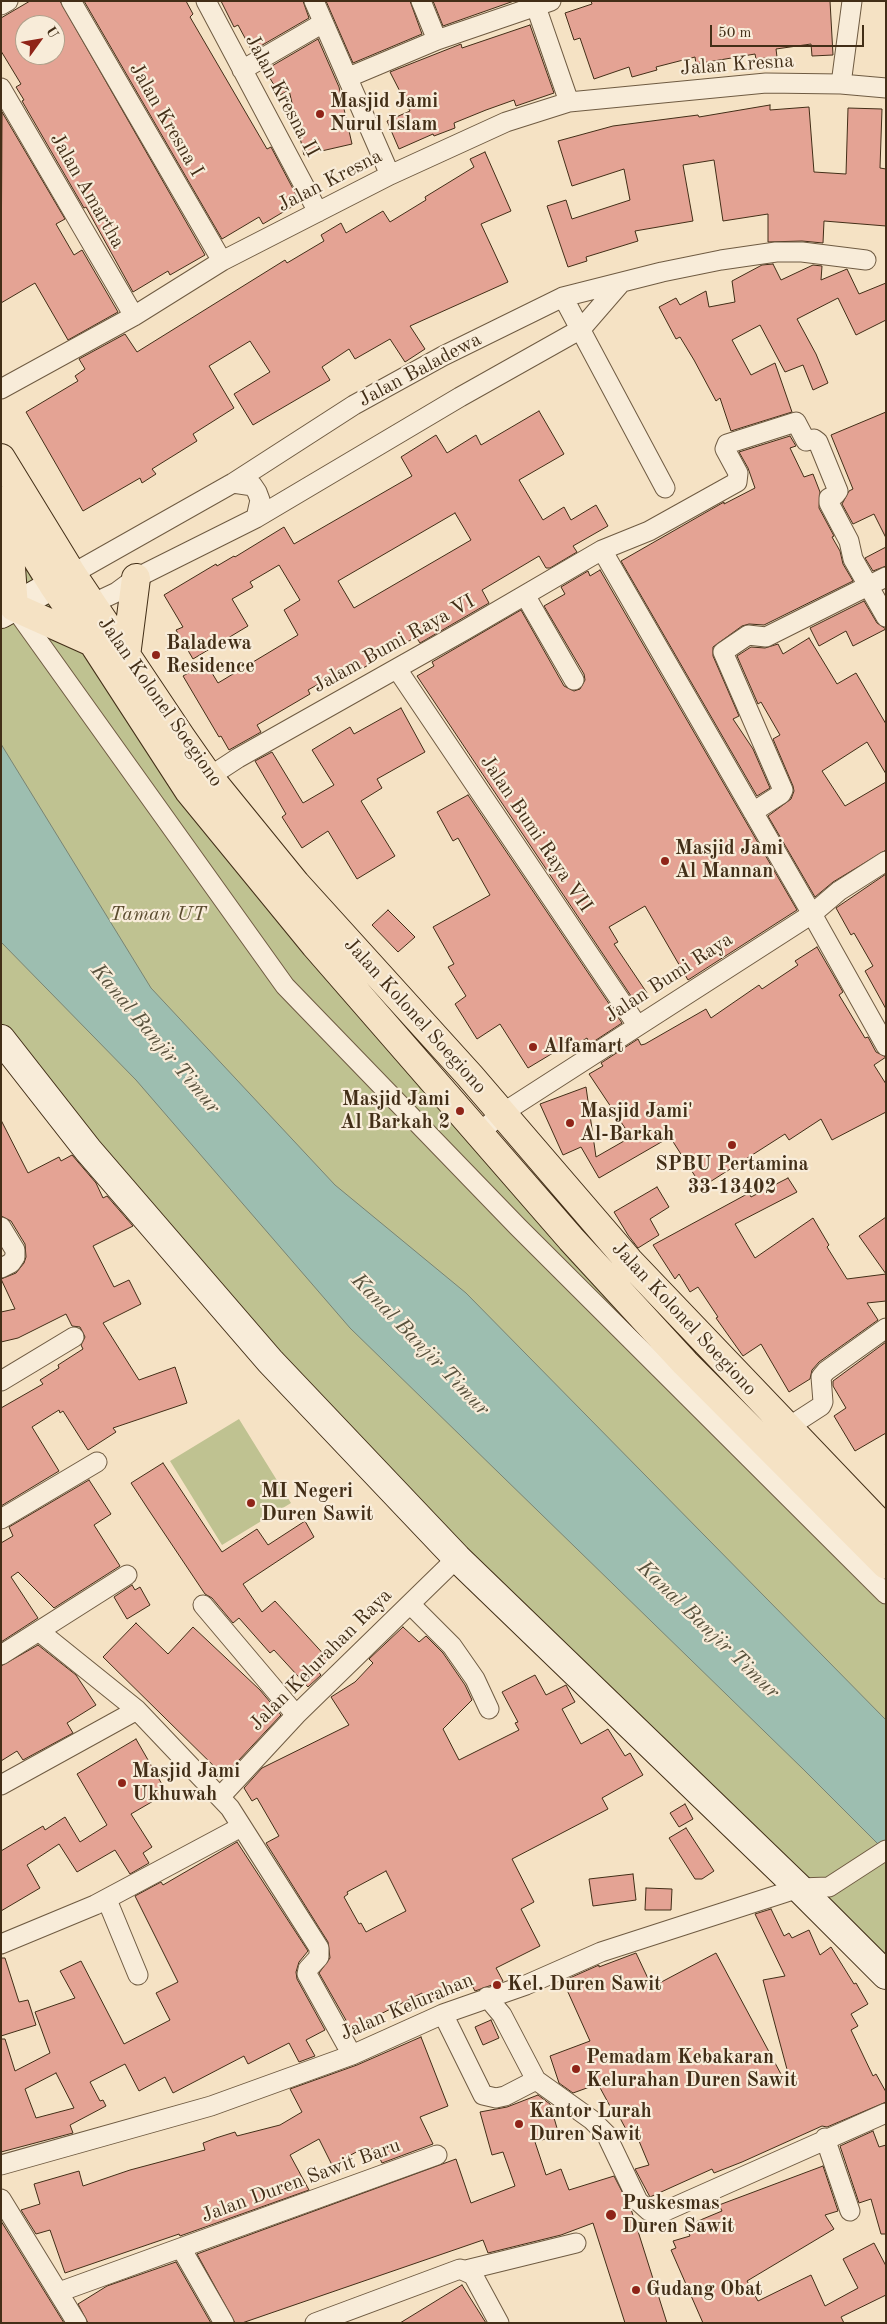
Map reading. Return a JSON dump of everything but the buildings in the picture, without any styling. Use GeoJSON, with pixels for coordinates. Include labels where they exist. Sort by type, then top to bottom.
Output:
{"type":"FeatureCollection","features":[{"type":"Feature","properties":{"kind":"main road","name":"Jalan Kolonel Soegiono"},"geometry":{"type":"LineString","coordinates":[[1,458],[63,580]]}},
{"type":"Feature","properties":{"kind":"main road","name":"Jalan Kolonel Soegiono"},"geometry":{"type":"LineString","coordinates":[[4,506],[63,580],[82,609],[126,656],[209,777],[296,884],[629,1261],[886,1530]]}},
{"type":"Feature","properties":{"kind":"main road"},"geometry":{"type":"LineString","coordinates":[[4,506],[6,604],[93,643]]}},
{"type":"Feature","properties":{"kind":"main road"},"geometry":{"type":"LineString","coordinates":[[126,656],[136,578]]}},
{"type":"Feature","properties":{"kind":"main road","name":"Jalan Kolonel Soegiono"},"geometry":{"type":"LineString","coordinates":[[82,609],[93,643],[189,791],[315,945],[478,1134],[685,1363],[886,1564]]}},
{"type":"Feature","properties":{"kind":"street"},"geometry":{"type":"LineString","coordinates":[[1,5],[8,1]]}},
{"type":"Feature","properties":{"kind":"street","name":"Jalan Kresna I"},"geometry":{"type":"LineString","coordinates":[[71,1],[222,261]]}},
{"type":"Feature","properties":{"kind":"street","name":"Jalan Kresna II"},"geometry":{"type":"LineString","coordinates":[[206,1],[318,212]]}},
{"type":"Feature","properties":{"kind":"street"},"geometry":{"type":"LineString","coordinates":[[314,1],[349,77],[390,175]]}},
{"type":"Feature","properties":{"kind":"street"},"geometry":{"type":"LineString","coordinates":[[420,1],[437,40]]}},
{"type":"Feature","properties":{"kind":"street"},"geometry":{"type":"LineString","coordinates":[[841,84],[852,1]]}},
{"type":"Feature","properties":{"kind":"street"},"geometry":{"type":"LineString","coordinates":[[349,77],[437,40],[540,3],[569,102]]}},
{"type":"Feature","properties":{"kind":"street"},"geometry":{"type":"LineString","coordinates":[[242,70],[323,23]]}},
{"type":"Feature","properties":{"kind":"street","name":"Jalan Kresna"},"geometry":{"type":"LineString","coordinates":[[1,390],[134,316],[222,261],[390,175],[506,122],[569,102],[766,83],[841,84],[886,88]]}},
{"type":"Feature","properties":{"kind":"street","name":"Jalan Amartha"},"geometry":{"type":"LineString","coordinates":[[1,88],[134,316]]}},
{"type":"Feature","properties":{"kind":"street","name":"Jalan Baladewa"},"geometry":{"type":"LineString","coordinates":[[63,580],[233,483],[354,405],[443,356],[563,297],[721,260],[776,252],[802,252],[866,260]]}},
{"type":"Feature","properties":{"kind":"street","name":"Jalan Baladewa"},"geometry":{"type":"LineString","coordinates":[[82,609],[117,592],[136,578],[256,518],[460,397],[580,329],[620,284]]}},
{"type":"Feature","properties":{"kind":"street"},"geometry":{"type":"LineString","coordinates":[[563,297],[665,488]]}},
{"type":"Feature","properties":{"kind":"street","name":"Jalam Bumi Raya VI"},"geometry":{"type":"LineString","coordinates":[[209,777],[238,758],[602,550],[648,531],[737,482],[739,477],[726,452],[726,445],[774,428],[796,422],[806,440],[814,439],[818,442],[838,491],[829,498],[828,503],[849,540],[853,559],[868,586]]}},
{"type":"Feature","properties":{"kind":"street"},"geometry":{"type":"LineString","coordinates":[[233,483],[253,486],[257,492],[260,500],[256,518]]}},
{"type":"Feature","properties":{"kind":"street"},"geometry":{"type":"LineString","coordinates":[[602,550],[754,812],[886,1046]]}},
{"type":"Feature","properties":{"kind":"street"},"geometry":{"type":"LineString","coordinates":[[754,812],[781,794],[783,790],[723,652],[748,635],[766,637],[886,577]]}},
{"type":"Feature","properties":{"kind":"street"},"geometry":{"type":"LineString","coordinates":[[63,580],[6,604],[285,986],[518,1227],[886,1594]]}},
{"type":"Feature","properties":{"kind":"street"},"geometry":{"type":"LineString","coordinates":[[868,586],[886,617]]}},
{"type":"Feature","properties":{"kind":"street"},"geometry":{"type":"LineString","coordinates":[[525,595],[574,680]]}},
{"type":"Feature","properties":{"kind":"street","name":"Jalan Bumi Raya VII"},"geometry":{"type":"LineString","coordinates":[[396,669],[637,1025]]}},
{"type":"Feature","properties":{"kind":"street","name":"Jalan Bumi Raya"},"geometry":{"type":"LineString","coordinates":[[478,1134],[501,1114],[812,914],[839,891],[886,861]]}},
{"type":"Feature","properties":{"kind":"street"},"geometry":{"type":"LineString","coordinates":[[1,1039],[88,1150],[270,1361],[457,1558],[799,1888],[886,1976]]}},
{"type":"Feature","properties":{"kind":"street"},"geometry":{"type":"LineString","coordinates":[[1,1227],[15,1250],[15,1257],[1,1268]]}},
{"type":"Feature","properties":{"kind":"street"},"geometry":{"type":"LineString","coordinates":[[787,1428],[821,1406],[823,1402],[821,1376],[886,1328]]}},
{"type":"Feature","properties":{"kind":"street"},"geometry":{"type":"LineString","coordinates":[[1,1381],[74,1337]]}},
{"type":"Feature","properties":{"kind":"street"},"geometry":{"type":"LineString","coordinates":[[1,1518],[97,1462]]}},
{"type":"Feature","properties":{"kind":"street","name":"Jalan Kelurahan Raya"},"geometry":{"type":"LineString","coordinates":[[220,1797],[296,1715],[457,1558]]}},
{"type":"Feature","properties":{"kind":"street"},"geometry":{"type":"LineString","coordinates":[[1,1655],[127,1575]]}},
{"type":"Feature","properties":{"kind":"street"},"geometry":{"type":"LineString","coordinates":[[410,1604],[452,1646],[475,1679],[489,1709]]}},
{"type":"Feature","properties":{"kind":"street"},"geometry":{"type":"LineString","coordinates":[[203,1605],[296,1715]]}},
{"type":"Feature","properties":{"kind":"street"},"geometry":{"type":"LineString","coordinates":[[40,1632],[137,1710],[220,1797],[319,1948],[319,1957],[308,1969],[308,1979],[352,2055]]}},
{"type":"Feature","properties":{"kind":"street"},"geometry":{"type":"LineString","coordinates":[[1,1785],[137,1710]]}},
{"type":"Feature","properties":{"kind":"street"},"geometry":{"type":"LineString","coordinates":[[1,1944],[107,1900],[241,1827]]}},
{"type":"Feature","properties":{"kind":"street","name":"Jalan Kelurahan"},"geometry":{"type":"LineString","coordinates":[[1,2165],[211,2106],[352,2055],[443,2014],[487,1997],[526,1985],[601,1952],[799,1888],[829,1887],[886,1850]]}},
{"type":"Feature","properties":{"kind":"street"},"geometry":{"type":"LineString","coordinates":[[107,1900],[138,1975]]}},
{"type":"Feature","properties":{"kind":"street"},"geometry":{"type":"LineString","coordinates":[[487,1997],[502,2016],[536,2080],[592,2120],[606,2134],[638,2201],[649,2211],[660,2213],[825,2138],[886,2113]]}},
{"type":"Feature","properties":{"kind":"street"},"geometry":{"type":"LineString","coordinates":[[443,2014],[483,2095],[488,2098],[505,2096],[536,2080]]}},
{"type":"Feature","properties":{"kind":"street"},"geometry":{"type":"LineString","coordinates":[[825,2138],[850,2211]]}},
{"type":"Feature","properties":{"kind":"street","name":"Jalan Duren Sawit Baru"},"geometry":{"type":"LineString","coordinates":[[59,2292],[438,2155]]}},
{"type":"Feature","properties":{"kind":"street"},"geometry":{"type":"LineString","coordinates":[[1,2199],[77,2323]]}},
{"type":"Feature","properties":{"kind":"street"},"geometry":{"type":"LineString","coordinates":[[315,2323],[349,2317],[460,2269],[466,2270],[576,2243]]}},
{"type":"Feature","properties":{"kind":"street"},"geometry":{"type":"LineString","coordinates":[[181,2248],[224,2323]]}},
{"type":"Feature","properties":{"kind":"street"},"geometry":{"type":"LineString","coordinates":[[466,2270],[472,2275],[499,2323]]}},
{"type":"Feature","properties":{"kind":"green space","name":"Taman UT"},"geometry":{"type":"Polygon","coordinates":[[[14,523],[315,945],[886,1565],[886,1975],[457,1558],[1,1038],[1,615],[14,523]]]}},
{"type":"Feature","properties":{"kind":"green space"},"geometry":{"type":"Polygon","coordinates":[[[239,1419],[291,1503],[222,1545],[170,1461],[239,1419]]]}},
{"type":"Feature","properties":{"kind":"water","name":"Kanal Banjir Timur"},"geometry":{"type":"Polygon","coordinates":[[[1,744],[151,988],[335,1185],[466,1293],[886,1720],[886,1852],[350,1328],[136,1080],[1,942],[1,744]]]}},
{"type":"Feature","properties":{"kind":"place","name":"Masjid Jami Nurul Islam"},"geometry":{"type":"Point","coordinates":[320,114]}},
{"type":"Feature","properties":{"kind":"place","name":"Baladewa Residence"},"geometry":{"type":"Point","coordinates":[156,655]}},
{"type":"Feature","properties":{"kind":"place","name":"Masjid Jami Al Mannan"},"geometry":{"type":"Point","coordinates":[665,861]}},
{"type":"Feature","properties":{"kind":"place","name":"Alfamart"},"geometry":{"type":"Point","coordinates":[533,1047]}},
{"type":"Feature","properties":{"kind":"place","name":"Masjid Jami Al Barkah 2"},"geometry":{"type":"Point","coordinates":[460,1111]}},
{"type":"Feature","properties":{"kind":"place","name":"Masjid Jami' Al-Barkah"},"geometry":{"type":"Point","coordinates":[570,1123]}},
{"type":"Feature","properties":{"kind":"place","name":"SPBU Pertamina 33-13402"},"geometry":{"type":"Point","coordinates":[732,1145]}},
{"type":"Feature","properties":{"kind":"place","name":"MI Negeri Duren Sawit"},"geometry":{"type":"Point","coordinates":[251,1503]}},
{"type":"Feature","properties":{"kind":"place","name":"Masjid Jami Ukhuwah"},"geometry":{"type":"Point","coordinates":[122,1783]}},
{"type":"Feature","properties":{"kind":"place","name":"Kel. Duren Sawit"},"geometry":{"type":"Point","coordinates":[497,1985]}},
{"type":"Feature","properties":{"kind":"place","name":"Pemadam Kebakaran Kelurahan Duren Sawit"},"geometry":{"type":"Point","coordinates":[576,2069]}},
{"type":"Feature","properties":{"kind":"place","name":"Kantor Lurah Duren Sawit"},"geometry":{"type":"Point","coordinates":[519,2124]}},
{"type":"Feature","properties":{"kind":"place","name":"Puskesmas Duren Sawit"},"geometry":{"type":"Point","coordinates":[611,2215]}},
{"type":"Feature","properties":{"kind":"place","name":"Gudang Obat"},"geometry":{"type":"Point","coordinates":[636,2290]}}]}
